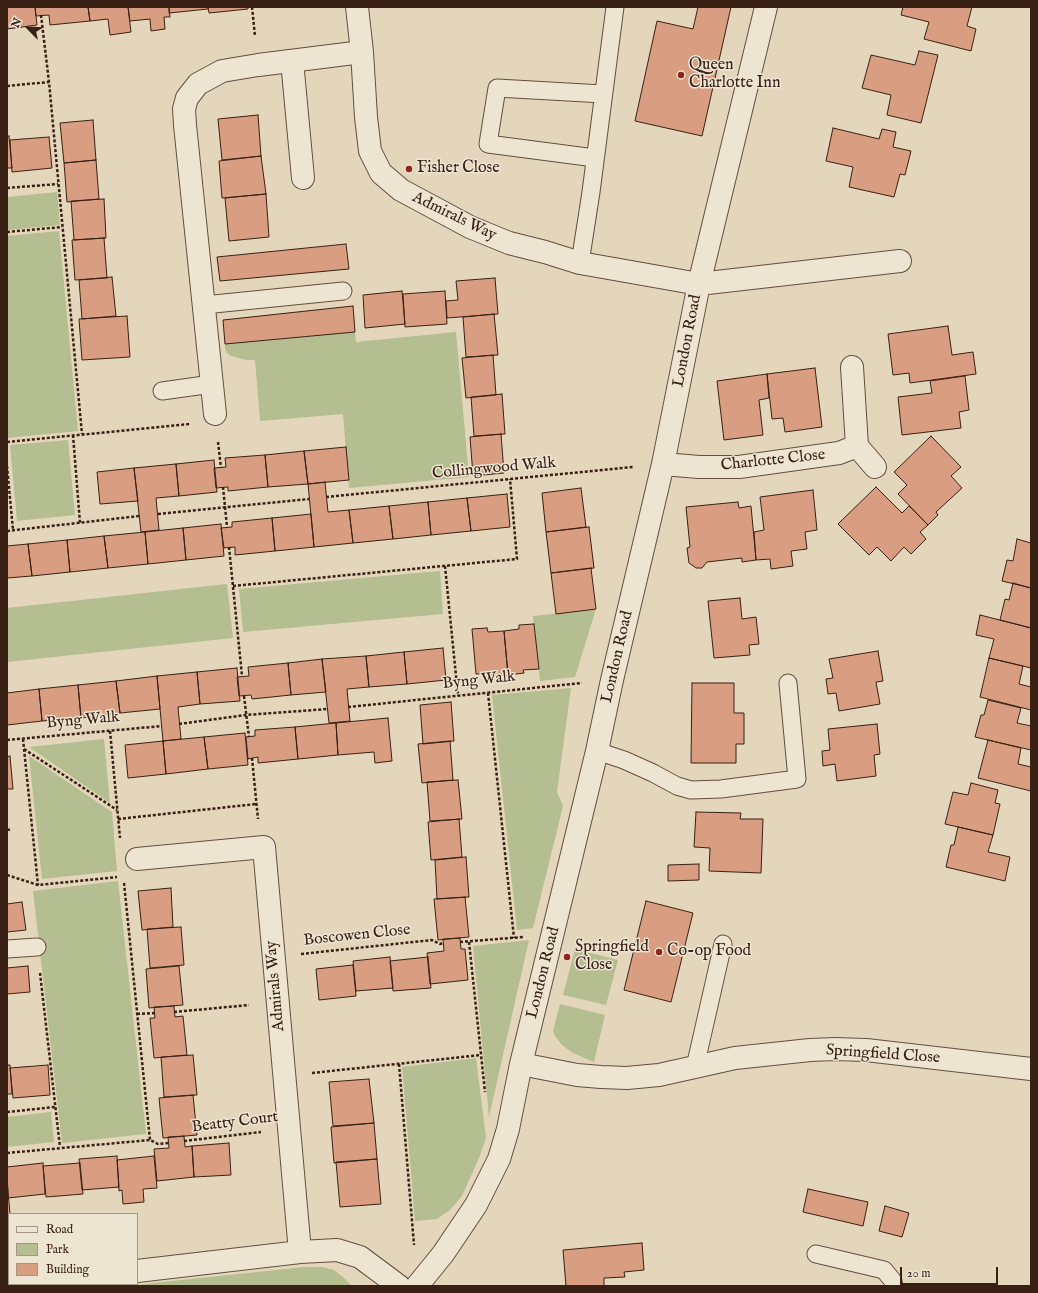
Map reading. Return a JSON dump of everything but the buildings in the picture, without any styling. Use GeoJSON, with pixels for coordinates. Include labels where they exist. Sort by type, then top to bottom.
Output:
{"type":"FeatureCollection","features":[{"type":"Feature","properties":{"kind":"street","name":"Admirals Way"},"geometry":{"type":"LineString","coordinates":[[357,7],[370,151],[381,172],[401,190],[470,226],[510,243],[545,252],[580,264],[699,284],[900,261]]}},
{"type":"Feature","properties":{"kind":"street","name":"London Road"},"geometry":{"type":"LineString","coordinates":[[417,1286],[451,1244],[476,1205],[490,1178],[508,1130],[521,1064],[597,751],[612,680],[663,464],[699,284],[766,7]]}},
{"type":"Feature","properties":{"kind":"street"},"geometry":{"type":"LineString","coordinates":[[215,414],[184,125],[184,109],[187,98],[198,84],[222,71],[362,52]]}},
{"type":"Feature","properties":{"kind":"street"},"geometry":{"type":"LineString","coordinates":[[292,61],[303,178]]}},
{"type":"Feature","properties":{"kind":"street"},"geometry":{"type":"LineString","coordinates":[[852,368],[857,446],[875,467]]}},
{"type":"Feature","properties":{"kind":"street","name":"Charlotte Close"},"geometry":{"type":"LineString","coordinates":[[663,464],[699,467],[739,467],[839,453],[857,446]]}},
{"type":"Feature","properties":{"kind":"street","name":"Admirals Way"},"geometry":{"type":"LineString","coordinates":[[136,859],[264,847],[300,1252]]}},
{"type":"Feature","properties":{"kind":"street","name":"Springfield Close"},"geometry":{"type":"LineString","coordinates":[[521,1064],[601,1078],[627,1078],[659,1075],[735,1058],[773,1053],[835,1049],[874,1051],[1031,1069]]}},
{"type":"Feature","properties":{"kind":"street"},"geometry":{"type":"LineString","coordinates":[[138,1271],[300,1252],[337,1250],[360,1257],[399,1286]]}},
{"type":"Feature","properties":{"kind":"lane"},"geometry":{"type":"LineString","coordinates":[[580,264],[591,192],[614,7]]}},
{"type":"Feature","properties":{"kind":"lane"},"geometry":{"type":"LineString","coordinates":[[595,158],[488,144],[497,88],[603,94]]}},
{"type":"Feature","properties":{"kind":"lane"},"geometry":{"type":"LineString","coordinates":[[204,305],[344,291]]}},
{"type":"Feature","properties":{"kind":"lane"},"geometry":{"type":"LineString","coordinates":[[162,391],[212,384]]}},
{"type":"Feature","properties":{"kind":"lane"},"geometry":{"type":"LineString","coordinates":[[597,751],[624,760],[677,786],[691,790],[797,779],[788,683]]}},
{"type":"Feature","properties":{"kind":"lane"},"geometry":{"type":"LineString","coordinates":[[696,1067],[723,944]]}},
{"type":"Feature","properties":{"kind":"lane"},"geometry":{"type":"LineString","coordinates":[[7,949],[36,947]]}},
{"type":"Feature","properties":{"kind":"lane"},"geometry":{"type":"LineString","coordinates":[[816,1254],[884,1270],[893,1281],[894,1286]]}},
{"type":"Feature","properties":{"kind":"path"},"geometry":{"type":"LineString","coordinates":[[41,16],[49,82],[82,434]]}},
{"type":"Feature","properties":{"kind":"path"},"geometry":{"type":"LineString","coordinates":[[7,86],[49,82]]}},
{"type":"Feature","properties":{"kind":"path"},"geometry":{"type":"LineString","coordinates":[[7,188],[58,184]]}},
{"type":"Feature","properties":{"kind":"path"},"geometry":{"type":"LineString","coordinates":[[7,232],[62,227]]}},
{"type":"Feature","properties":{"kind":"path"},"geometry":{"type":"LineString","coordinates":[[7,442],[192,423]]}},
{"type":"Feature","properties":{"kind":"path"},"geometry":{"type":"LineString","coordinates":[[73,435],[80,523]]}},
{"type":"Feature","properties":{"kind":"path"},"geometry":{"type":"LineString","coordinates":[[218,436],[221,468]]}},
{"type":"Feature","properties":{"kind":"path","name":"Collingwood Walk"},"geometry":{"type":"LineString","coordinates":[[326,497],[663,464]]}},
{"type":"Feature","properties":{"kind":"path"},"geometry":{"type":"LineString","coordinates":[[7,466],[13,530]]}},
{"type":"Feature","properties":{"kind":"path"},"geometry":{"type":"LineString","coordinates":[[233,586],[517,559],[510,479]]}},
{"type":"Feature","properties":{"kind":"path"},"geometry":{"type":"LineString","coordinates":[[223,487],[227,527]]}},
{"type":"Feature","properties":{"kind":"path"},"geometry":{"type":"LineString","coordinates":[[158,514],[309,499]]}},
{"type":"Feature","properties":{"kind":"path"},"geometry":{"type":"LineString","coordinates":[[7,531],[139,516]]}},
{"type":"Feature","properties":{"kind":"path"},"geometry":{"type":"LineString","coordinates":[[229,548],[242,676]]}},
{"type":"Feature","properties":{"kind":"path"},"geometry":{"type":"LineString","coordinates":[[445,566],[458,696]]}},
{"type":"Feature","properties":{"kind":"path","name":"Byng Walk"},"geometry":{"type":"LineString","coordinates":[[348,707],[612,680]]}},
{"type":"Feature","properties":{"kind":"path"},"geometry":{"type":"LineString","coordinates":[[488,692],[514,938]]}},
{"type":"Feature","properties":{"kind":"path"},"geometry":{"type":"LineString","coordinates":[[244,696],[249,736]]}},
{"type":"Feature","properties":{"kind":"path"},"geometry":{"type":"LineString","coordinates":[[179,724],[246,715],[327,709]]}},
{"type":"Feature","properties":{"kind":"path","name":"Byng Walk"},"geometry":{"type":"LineString","coordinates":[[7,740],[162,726]]}},
{"type":"Feature","properties":{"kind":"path"},"geometry":{"type":"LineString","coordinates":[[110,731],[120,839]]}},
{"type":"Feature","properties":{"kind":"path"},"geometry":{"type":"LineString","coordinates":[[23,739],[38,885]]}},
{"type":"Feature","properties":{"kind":"path"},"geometry":{"type":"LineString","coordinates":[[24,749],[117,811]]}},
{"type":"Feature","properties":{"kind":"path"},"geometry":{"type":"LineString","coordinates":[[118,818],[256,804],[252,758]]}},
{"type":"Feature","properties":{"kind":"path"},"geometry":{"type":"LineString","coordinates":[[7,830],[12,829]]}},
{"type":"Feature","properties":{"kind":"path"},"geometry":{"type":"LineString","coordinates":[[7,875],[38,885],[123,876],[150,1140]]}},
{"type":"Feature","properties":{"kind":"path"},"geometry":{"type":"LineString","coordinates":[[460,942],[553,934]]}},
{"type":"Feature","properties":{"kind":"path","name":"Boscowen Close"},"geometry":{"type":"LineString","coordinates":[[273,957],[432,940],[443,944]]}},
{"type":"Feature","properties":{"kind":"path"},"geometry":{"type":"LineString","coordinates":[[469,942],[485,1094]]}},
{"type":"Feature","properties":{"kind":"path"},"geometry":{"type":"LineString","coordinates":[[36,947],[60,1148]]}},
{"type":"Feature","properties":{"kind":"path"},"geometry":{"type":"LineString","coordinates":[[174,1012],[277,1003]]}},
{"type":"Feature","properties":{"kind":"path"},"geometry":{"type":"LineString","coordinates":[[138,1014],[155,1013]]}},
{"type":"Feature","properties":{"kind":"path"},"geometry":{"type":"LineString","coordinates":[[284,1076],[481,1055]]}},
{"type":"Feature","properties":{"kind":"path"},"geometry":{"type":"LineString","coordinates":[[399,1064],[414,1246]]}},
{"type":"Feature","properties":{"kind":"path"},"geometry":{"type":"LineString","coordinates":[[7,1112],[55,1107]]}},
{"type":"Feature","properties":{"kind":"path","name":"Beatty Court"},"geometry":{"type":"LineString","coordinates":[[184,1142],[288,1129]]}},
{"type":"Feature","properties":{"kind":"path"},"geometry":{"type":"LineString","coordinates":[[7,1153],[150,1140],[158,1144],[168,1143]]}},
{"type":"Feature","properties":{"kind":"green space"},"geometry":{"type":"Polygon","coordinates":[[[57,192],[60,225],[7,230],[7,197],[57,192]]]}},
{"type":"Feature","properties":{"kind":"green space"},"geometry":{"type":"Polygon","coordinates":[[[59,231],[78,431],[7,438],[7,236],[59,231]]]}},
{"type":"Feature","properties":{"kind":"green space"},"geometry":{"type":"Polygon","coordinates":[[[355,332],[356,342],[456,332],[469,477],[349,488],[343,414],[260,421],[255,360],[246,360],[231,356],[225,349],[225,344],[355,332]]]}},
{"type":"Feature","properties":{"kind":"green space"},"geometry":{"type":"Polygon","coordinates":[[[68,440],[75,515],[17,521],[10,445],[68,440]]]}},
{"type":"Feature","properties":{"kind":"green space"},"geometry":{"type":"Polygon","coordinates":[[[440,571],[443,614],[243,632],[239,589],[440,571]]]}},
{"type":"Feature","properties":{"kind":"green space"},"geometry":{"type":"Polygon","coordinates":[[[227,584],[233,638],[7,662],[7,608],[227,584]]]}},
{"type":"Feature","properties":{"kind":"green space"},"geometry":{"type":"Polygon","coordinates":[[[596,609],[575,677],[540,681],[533,616],[596,609]]]}},
{"type":"Feature","properties":{"kind":"green space"},"geometry":{"type":"Polygon","coordinates":[[[571,688],[557,792],[563,806],[533,928],[517,930],[492,695],[571,688]]]}},
{"type":"Feature","properties":{"kind":"green space"},"geometry":{"type":"Polygon","coordinates":[[[104,739],[110,803],[29,747],[104,739]]]}},
{"type":"Feature","properties":{"kind":"green space"},"geometry":{"type":"Polygon","coordinates":[[[29,756],[112,812],[117,871],[42,879],[29,756]]]}},
{"type":"Feature","properties":{"kind":"green space"},"geometry":{"type":"Polygon","coordinates":[[[118,881],[146,1134],[62,1143],[33,891],[118,881]]]}},
{"type":"Feature","properties":{"kind":"green space"},"geometry":{"type":"Polygon","coordinates":[[[529,940],[489,1117],[473,946],[529,940]]]}},
{"type":"Feature","properties":{"kind":"green space"},"geometry":{"type":"Polygon","coordinates":[[[575,949],[618,960],[606,1005],[563,995],[575,949]]]}},
{"type":"Feature","properties":{"kind":"green space"},"geometry":{"type":"Polygon","coordinates":[[[560,1004],[605,1015],[594,1062],[573,1053],[562,1045],[555,1036],[553,1031],[560,1004]]]}},
{"type":"Feature","properties":{"kind":"green space"},"geometry":{"type":"Polygon","coordinates":[[[476,1058],[486,1138],[479,1158],[462,1196],[450,1210],[437,1219],[415,1221],[402,1067],[476,1058]]]}},
{"type":"Feature","properties":{"kind":"green space"},"geometry":{"type":"Polygon","coordinates":[[[51,1112],[54,1142],[7,1147],[7,1117],[51,1112]]]}},
{"type":"Feature","properties":{"kind":"green space"},"geometry":{"type":"Polygon","coordinates":[[[304,1267],[322,1267],[334,1270],[352,1286],[125,1286],[304,1267]]]}},
{"type":"Feature","properties":{"kind":"place","name":"Queen Charlotte Inn"},"geometry":{"type":"Point","coordinates":[681,75]}},
{"type":"Feature","properties":{"kind":"place","name":"Fisher Close"},"geometry":{"type":"Point","coordinates":[409,169]}},
{"type":"Feature","properties":{"kind":"place","name":"Co-op Food"},"geometry":{"type":"Point","coordinates":[659,952]}},
{"type":"Feature","properties":{"kind":"place","name":"Springfield Close"},"geometry":{"type":"Point","coordinates":[567,957]}}]}
